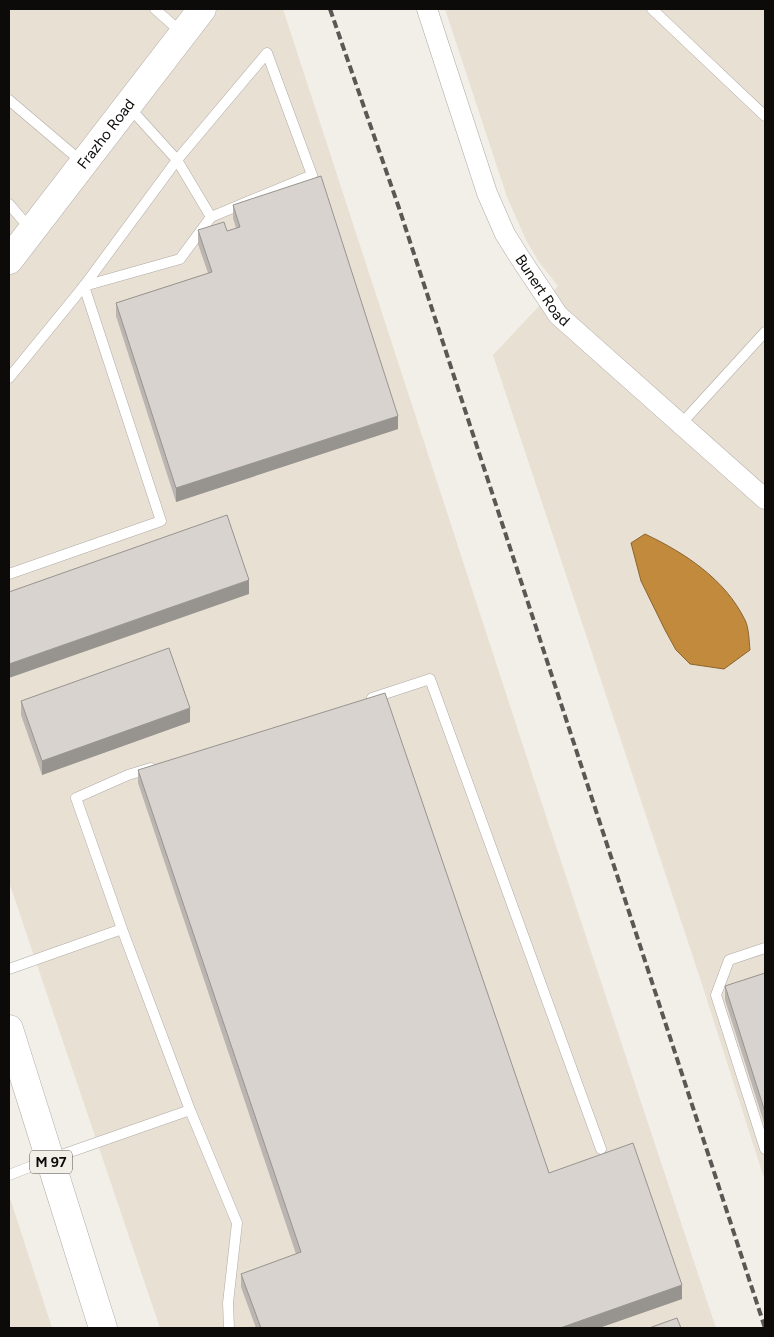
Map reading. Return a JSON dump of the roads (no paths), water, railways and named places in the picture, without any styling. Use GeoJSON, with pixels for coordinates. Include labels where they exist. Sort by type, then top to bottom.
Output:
{"type":"FeatureCollection","features":[{"type":"Feature","properties":{"kind":"street","name":"Frazho Road"},"geometry":{"type":"LineString","coordinates":[[9,260],[202,9]]}},
{"type":"Feature","properties":{"kind":"street","name":"Bunert Road"},"geometry":{"type":"LineString","coordinates":[[427,9],[487,193],[506,234],[558,315],[765,499]]}},
{"type":"Feature","properties":{"kind":"street","name":"M 97"},"geometry":{"type":"LineString","coordinates":[[9,1028],[103,1328]]}},
{"type":"Feature","properties":{"kind":"lane"},"geometry":{"type":"LineString","coordinates":[[155,9],[183,34]]}},
{"type":"Feature","properties":{"kind":"lane"},"geometry":{"type":"LineString","coordinates":[[652,9],[765,116]]}},
{"type":"Feature","properties":{"kind":"lane"},"geometry":{"type":"LineString","coordinates":[[9,378],[84,286],[177,160],[267,53],[312,175],[211,217],[180,258],[84,286]]}},
{"type":"Feature","properties":{"kind":"lane"},"geometry":{"type":"LineString","coordinates":[[9,100],[84,164]]}},
{"type":"Feature","properties":{"kind":"lane"},"geometry":{"type":"LineString","coordinates":[[128,106],[177,160],[211,217]]}},
{"type":"Feature","properties":{"kind":"lane"},"geometry":{"type":"LineString","coordinates":[[9,204],[32,230]]}},
{"type":"Feature","properties":{"kind":"lane"},"geometry":{"type":"LineString","coordinates":[[9,574],[161,521],[84,286]]}},
{"type":"Feature","properties":{"kind":"lane"},"geometry":{"type":"LineString","coordinates":[[681,424],[764,336]]}},
{"type":"Feature","properties":{"kind":"lane"},"geometry":{"type":"LineString","coordinates":[[357,702],[430,679],[601,1149]]}},
{"type":"Feature","properties":{"kind":"lane"},"geometry":{"type":"LineString","coordinates":[[162,764],[128,775],[76,798],[122,929],[190,1110],[237,1223],[228,1303],[229,1328]]}},
{"type":"Feature","properties":{"kind":"lane"},"geometry":{"type":"LineString","coordinates":[[9,969],[122,929]]}},
{"type":"Feature","properties":{"kind":"lane"},"geometry":{"type":"LineString","coordinates":[[765,948],[730,960],[716,995],[765,1149]]}},
{"type":"Feature","properties":{"kind":"lane"},"geometry":{"type":"LineString","coordinates":[[9,1175],[190,1110]]}},
{"type":"Feature","properties":{"kind":"railway"},"geometry":{"type":"LineString","coordinates":[[330,9],[399,208],[765,1328]]}}]}
